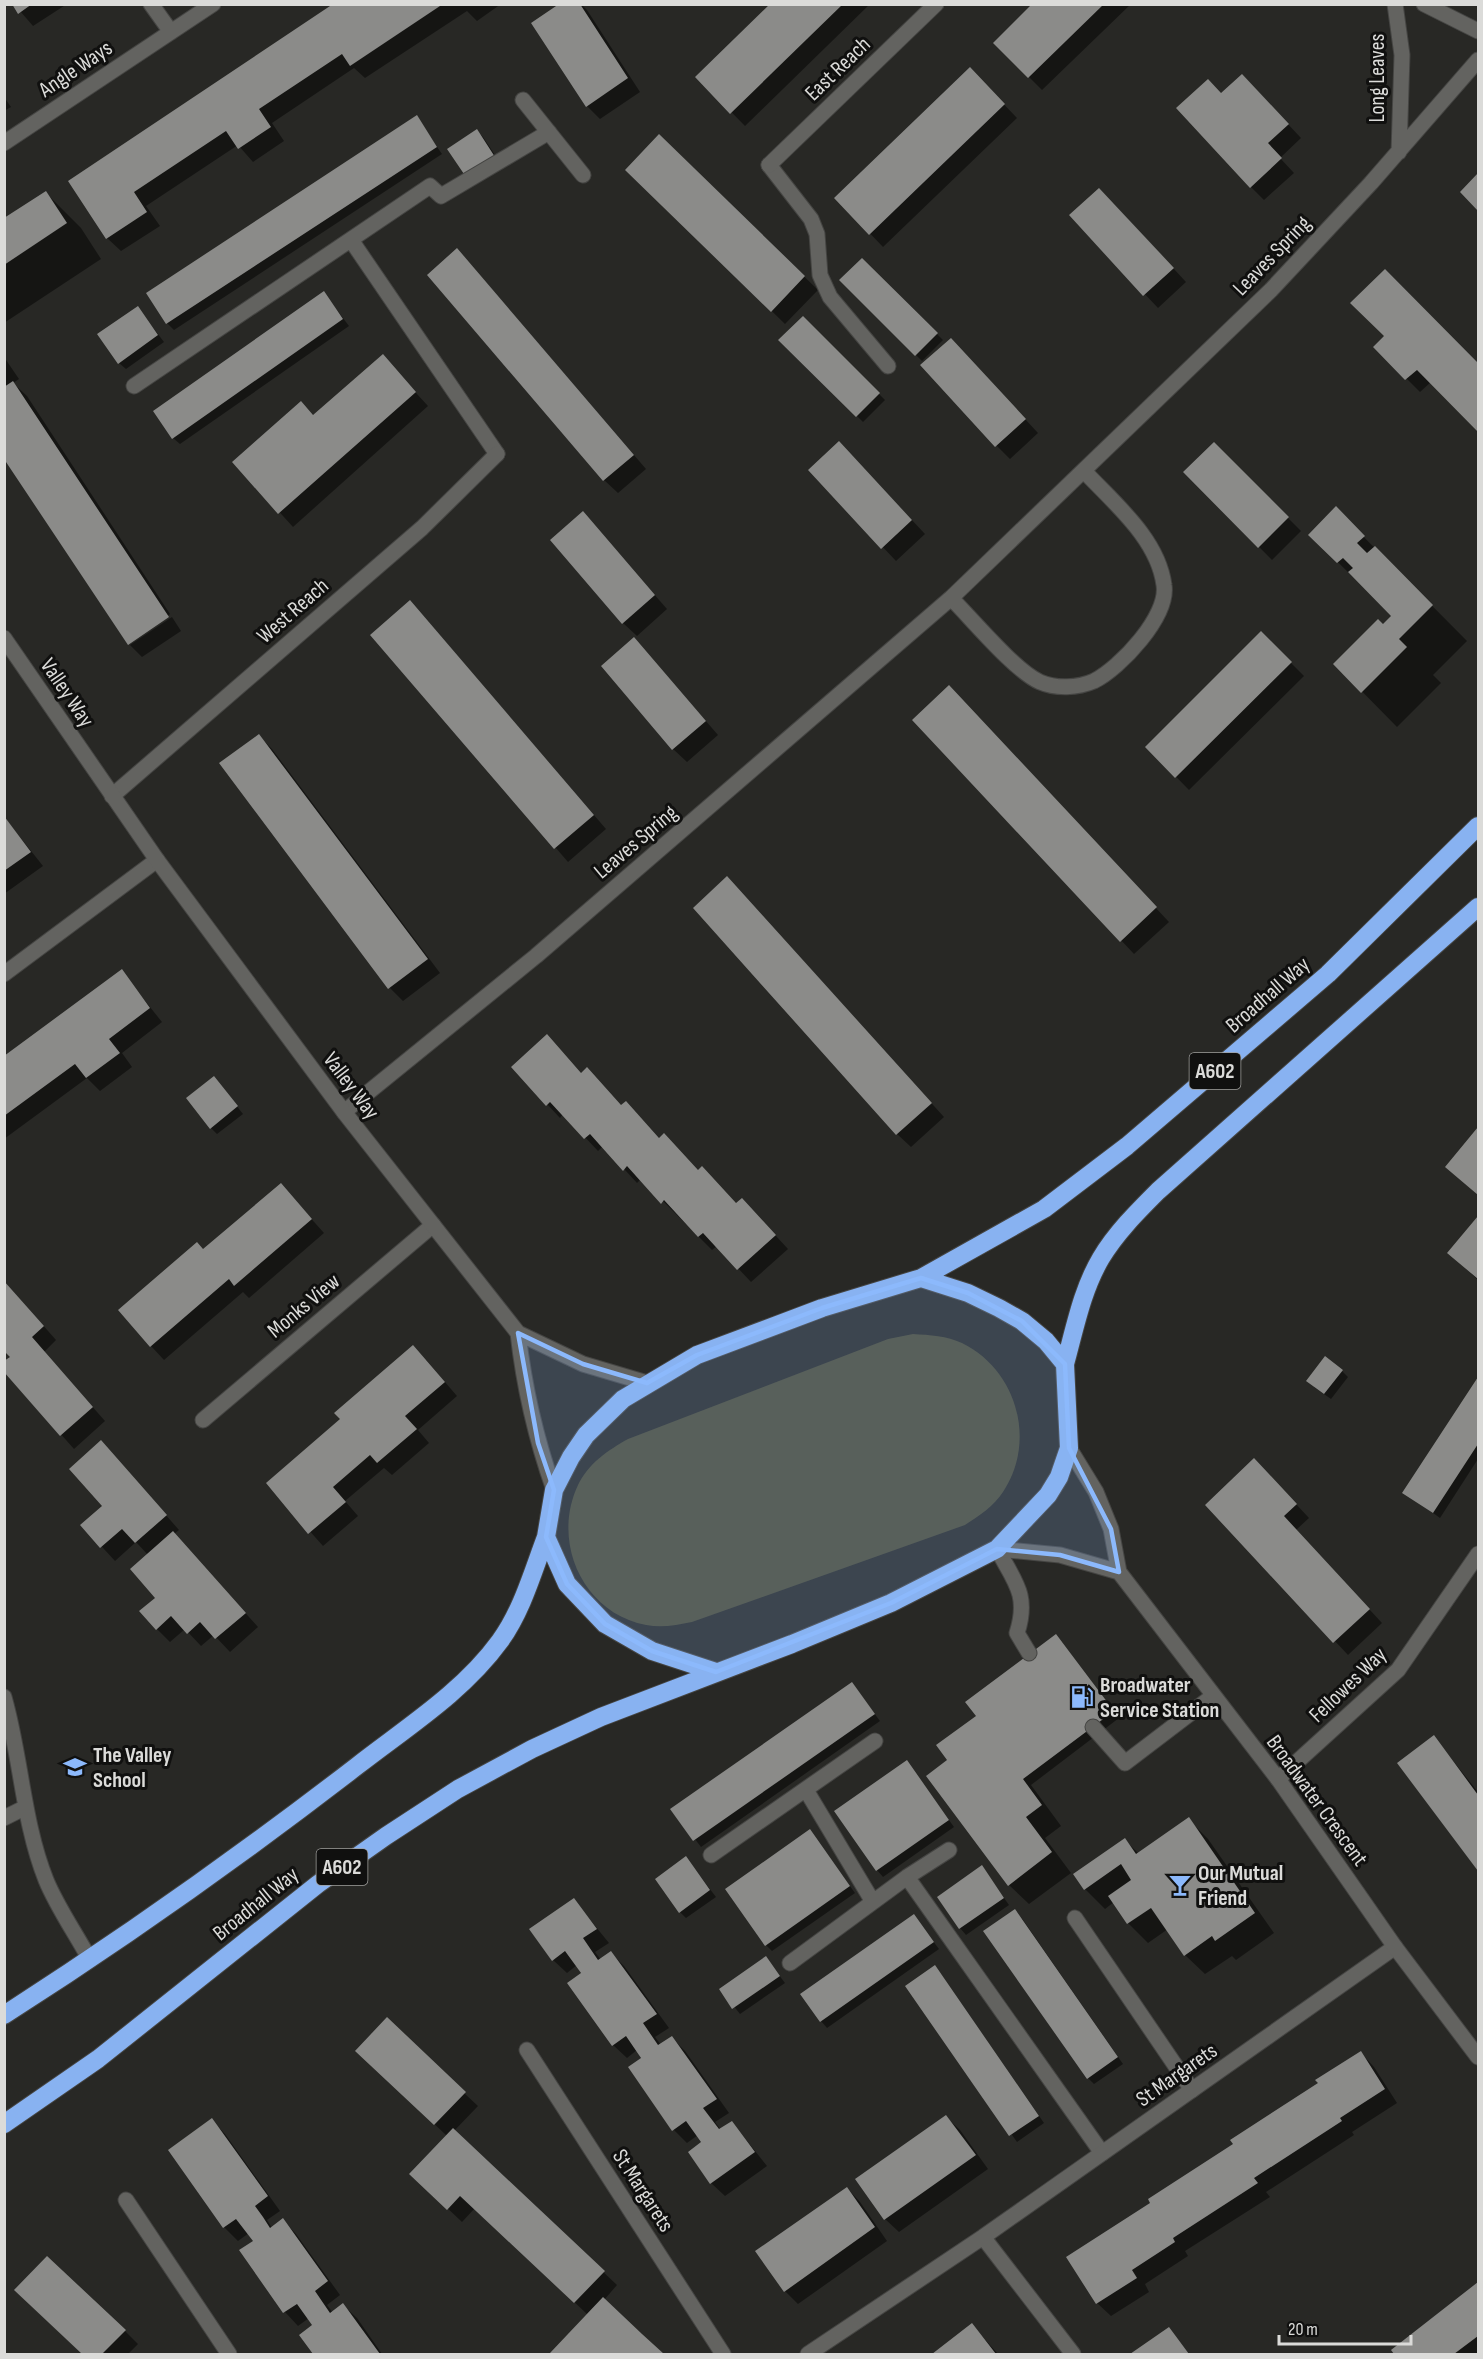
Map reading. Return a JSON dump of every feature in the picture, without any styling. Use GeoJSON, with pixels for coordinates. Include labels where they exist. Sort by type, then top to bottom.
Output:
{"type":"FeatureCollection","features":[{"type":"Feature","properties":{"kind":"highway","name":"Broadhall Way"},"geometry":{"type":"LineString","coordinates":[[4,2015],[90,1960],[257,1842],[462,1685],[502,1639],[526,1590],[546,1537],[554,1490],[571,1457],[586,1435],[623,1399],[697,1355],[822,1308],[921,1278],[1044,1209],[1127,1146],[1328,974],[1479,826]]}},
{"type":"Feature","properties":{"kind":"highway","name":"A602"},"geometry":{"type":"LineString","coordinates":[[1065,1364],[1084,1296],[1100,1259],[1121,1229],[1158,1191],[1479,907]]}},
{"type":"Feature","properties":{"kind":"highway"},"geometry":{"type":"LineString","coordinates":[[921,1278],[968,1293],[1022,1321],[1046,1341],[1065,1364],[1069,1448]]}},
{"type":"Feature","properties":{"kind":"highway","name":"Broadhall Way"},"geometry":{"type":"LineString","coordinates":[[4,2124],[98,2059],[318,1884],[458,1789],[532,1749],[600,1717],[891,1603],[997,1549],[1048,1495],[1059,1477],[1069,1448]]}},
{"type":"Feature","properties":{"kind":"highway"},"geometry":{"type":"LineString","coordinates":[[546,1537],[567,1584],[605,1624],[652,1651],[716,1672]]}},
{"type":"Feature","properties":{"kind":"street"},"geometry":{"type":"LineString","coordinates":[[151,4],[171,32]]}},
{"type":"Feature","properties":{"kind":"street","name":"Angle Ways"},"geometry":{"type":"LineString","coordinates":[[4,143],[213,4]]}},
{"type":"Feature","properties":{"kind":"street","name":"East Reach"},"geometry":{"type":"LineString","coordinates":[[888,366],[830,297],[820,275],[818,234],[811,219],[769,165],[936,4]]}},
{"type":"Feature","properties":{"kind":"street","name":"Long Leaves"},"geometry":{"type":"LineString","coordinates":[[1395,4],[1402,55],[1399,152]]}},
{"type":"Feature","properties":{"kind":"street"},"geometry":{"type":"LineString","coordinates":[[1424,4],[1479,31]]}},
{"type":"Feature","properties":{"kind":"street","name":"Leaves Spring"},"geometry":{"type":"LineString","coordinates":[[344,1112],[536,956],[951,598],[1271,290],[1399,152],[1479,60]]}},
{"type":"Feature","properties":{"kind":"street"},"geometry":{"type":"LineString","coordinates":[[523,100],[583,176]]}},
{"type":"Feature","properties":{"kind":"street"},"geometry":{"type":"LineString","coordinates":[[134,386],[430,186],[441,196],[549,132]]}},
{"type":"Feature","properties":{"kind":"street","name":"West Reach"},"geometry":{"type":"LineString","coordinates":[[112,796],[423,528],[497,454],[351,240]]}},
{"type":"Feature","properties":{"kind":"street"},"geometry":{"type":"LineString","coordinates":[[951,598],[1018,665],[1039,682],[1059,687],[1094,681],[1116,663],[1148,631],[1159,614],[1165,598],[1164,585],[1155,554],[1138,530],[1084,471]]}},
{"type":"Feature","properties":{"kind":"street","name":"Valley Way"},"geometry":{"type":"LineString","coordinates":[[4,638],[157,860],[344,1112],[518,1333],[583,1364],[647,1383]]}},
{"type":"Feature","properties":{"kind":"street"},"geometry":{"type":"LineString","coordinates":[[4,974],[157,860]]}},
{"type":"Feature","properties":{"kind":"street","name":"Monks View"},"geometry":{"type":"LineString","coordinates":[[203,1420],[433,1225]]}},
{"type":"Feature","properties":{"kind":"street"},"geometry":{"type":"LineString","coordinates":[[518,1333],[524,1381],[538,1443],[554,1490]]}},
{"type":"Feature","properties":{"kind":"street","name":"Broadwater Crescent"},"geometry":{"type":"LineString","coordinates":[[1069,1448],[1096,1492],[1111,1529],[1119,1572],[1278,1779],[1395,1947],[1479,2057]]}},
{"type":"Feature","properties":{"kind":"street"},"geometry":{"type":"LineString","coordinates":[[997,1549],[1060,1555],[1119,1572]]}},
{"type":"Feature","properties":{"kind":"street"},"geometry":{"type":"LineString","coordinates":[[997,1549],[1020,1592],[1023,1612],[1017,1633],[1029,1653]]}},
{"type":"Feature","properties":{"kind":"street","name":"Fellowes Way"},"geometry":{"type":"LineString","coordinates":[[1278,1779],[1398,1670],[1479,1554]]}},
{"type":"Feature","properties":{"kind":"street"},"geometry":{"type":"LineString","coordinates":[[1093,1727],[1125,1763],[1213,1696]]}},
{"type":"Feature","properties":{"kind":"street"},"geometry":{"type":"LineString","coordinates":[[4,1697],[16,1739],[26,1807],[46,1880],[90,1960]]}},
{"type":"Feature","properties":{"kind":"street"},"geometry":{"type":"LineString","coordinates":[[711,1855],[875,1742]]}},
{"type":"Feature","properties":{"kind":"street"},"geometry":{"type":"LineString","coordinates":[[806,1790],[873,1902]]}},
{"type":"Feature","properties":{"kind":"street"},"geometry":{"type":"LineString","coordinates":[[4,1818],[26,1807]]}},
{"type":"Feature","properties":{"kind":"street"},"geometry":{"type":"LineString","coordinates":[[790,1963],[907,1877],[949,1850]]}},
{"type":"Feature","properties":{"kind":"street"},"geometry":{"type":"LineString","coordinates":[[907,1877],[1102,2153]]}},
{"type":"Feature","properties":{"kind":"street"},"geometry":{"type":"LineString","coordinates":[[1075,1918],[1192,2090]]}},
{"type":"Feature","properties":{"kind":"street","name":"St Margarets"},"geometry":{"type":"LineString","coordinates":[[808,2355],[983,2237],[1395,1947]]}},
{"type":"Feature","properties":{"kind":"street","name":"St Margarets"},"geometry":{"type":"LineString","coordinates":[[527,2050],[723,2355]]}},
{"type":"Feature","properties":{"kind":"street"},"geometry":{"type":"LineString","coordinates":[[126,2200],[230,2355]]}},
{"type":"Feature","properties":{"kind":"street"},"geometry":{"type":"LineString","coordinates":[[983,2237],[1073,2355]]}},
{"type":"Feature","properties":{"kind":"highlighted area"},"geometry":{"type":"Polygon","coordinates":[[[921,1278],[968,1293],[1022,1321],[1065,1364],[1069,1448],[1111,1529],[1119,1572],[1060,1555],[997,1549],[891,1603],[716,1672],[652,1651],[605,1624],[567,1584],[546,1537],[554,1490],[538,1443],[518,1333],[583,1364],[647,1383],[697,1355],[822,1308],[921,1278]]]}},
{"type":"Feature","properties":{"kind":"shaded area"},"geometry":{"type":"Polygon","coordinates":[[[913,1334],[944,1337],[962,1343],[981,1355],[996,1370],[1008,1389],[1016,1409],[1019,1451],[1013,1472],[1003,1492],[986,1510],[965,1525],[692,1622],[664,1626],[646,1625],[624,1618],[605,1606],[590,1590],[578,1572],[571,1551],[568,1529],[571,1507],[582,1477],[606,1453],[628,1439],[888,1339],[913,1334]]]}},
{"type":"Feature","properties":{"kind":"building"},"geometry":{"type":"Polygon","coordinates":[[[12,4],[32,4],[18,14],[12,4]]]}},
{"type":"Feature","properties":{"kind":"building"},"geometry":{"type":"Polygon","coordinates":[[[333,4],[443,4],[350,66],[342,54],[259,109],[271,127],[238,149],[226,131],[134,192],[147,212],[106,239],[68,181],[333,4]]]}},
{"type":"Feature","properties":{"kind":"building"},"geometry":{"type":"Polygon","coordinates":[[[559,4],[580,4],[628,78],[586,107],[531,23],[559,4]]]}},
{"type":"Feature","properties":{"kind":"building"},"geometry":{"type":"Polygon","coordinates":[[[770,4],[843,4],[730,114],[695,77],[770,4]]]}},
{"type":"Feature","properties":{"kind":"building"},"geometry":{"type":"Polygon","coordinates":[[[1032,4],[1104,4],[1028,78],[993,43],[1032,4]]]}},
{"type":"Feature","properties":{"kind":"building"},"geometry":{"type":"Polygon","coordinates":[[[970,67],[1005,104],[869,235],[834,198],[970,67]]]}},
{"type":"Feature","properties":{"kind":"building"},"geometry":{"type":"Polygon","coordinates":[[[1242,74],[1289,124],[1268,143],[1282,158],[1250,188],[1176,108],[1208,79],[1221,93],[1242,74]]]}},
{"type":"Feature","properties":{"kind":"building"},"geometry":{"type":"Polygon","coordinates":[[[417,115],[437,147],[166,324],[146,293],[417,115]]]}},
{"type":"Feature","properties":{"kind":"building"},"geometry":{"type":"Polygon","coordinates":[[[477,129],[495,157],[466,177],[447,149],[477,129]]]}},
{"type":"Feature","properties":{"kind":"building"},"geometry":{"type":"Polygon","coordinates":[[[659,134],[805,276],[771,312],[625,170],[659,134]]]}},
{"type":"Feature","properties":{"kind":"building"},"geometry":{"type":"Polygon","coordinates":[[[1478,173],[1478,211],[1460,192],[1478,173]]]}},
{"type":"Feature","properties":{"kind":"building"},"geometry":{"type":"Polygon","coordinates":[[[1099,188],[1174,268],[1143,296],[1069,215],[1099,188]]]}},
{"type":"Feature","properties":{"kind":"building"},"geometry":{"type":"Polygon","coordinates":[[[46,191],[67,223],[4,265],[4,218],[46,191]]]}},
{"type":"Feature","properties":{"kind":"building"},"geometry":{"type":"Polygon","coordinates":[[[457,248],[634,455],[603,481],[427,275],[457,248]]]}},
{"type":"Feature","properties":{"kind":"building"},"geometry":{"type":"Polygon","coordinates":[[[862,258],[938,333],[915,356],[839,280],[862,258]]]}},
{"type":"Feature","properties":{"kind":"building"},"geometry":{"type":"Polygon","coordinates":[[[1385,269],[1478,363],[1478,432],[1417,370],[1405,380],[1373,347],[1384,336],[1350,303],[1385,269]]]}},
{"type":"Feature","properties":{"kind":"building"},"geometry":{"type":"Polygon","coordinates":[[[324,291],[343,319],[172,439],[153,411],[324,291]]]}},
{"type":"Feature","properties":{"kind":"building"},"geometry":{"type":"Polygon","coordinates":[[[138,306],[158,335],[118,364],[97,334],[138,306]]]}},
{"type":"Feature","properties":{"kind":"building"},"geometry":{"type":"Polygon","coordinates":[[[803,316],[880,393],[856,417],[778,340],[803,316]]]}},
{"type":"Feature","properties":{"kind":"building"},"geometry":{"type":"Polygon","coordinates":[[[951,338],[1026,419],[995,447],[920,365],[951,338]]]}},
{"type":"Feature","properties":{"kind":"building"},"geometry":{"type":"Polygon","coordinates":[[[383,354],[416,392],[278,514],[232,462],[301,401],[313,415],[383,354]]]}},
{"type":"Feature","properties":{"kind":"building"},"geometry":{"type":"Polygon","coordinates":[[[13,381],[169,617],[128,645],[4,459],[4,387],[13,381]]]}},
{"type":"Feature","properties":{"kind":"building"},"geometry":{"type":"Polygon","coordinates":[[[839,441],[912,520],[881,549],[808,470],[839,441]]]}},
{"type":"Feature","properties":{"kind":"building"},"geometry":{"type":"Polygon","coordinates":[[[1214,442],[1289,517],[1258,548],[1183,472],[1214,442]]]}},
{"type":"Feature","properties":{"kind":"building"},"geometry":{"type":"Polygon","coordinates":[[[1336,506],[1365,536],[1357,543],[1367,553],[1375,546],[1433,605],[1399,639],[1407,647],[1361,693],[1333,664],[1378,619],[1383,624],[1391,616],[1348,572],[1353,568],[1343,558],[1337,563],[1308,535],[1336,506]]]}},
{"type":"Feature","properties":{"kind":"building"},"geometry":{"type":"Polygon","coordinates":[[[583,511],[655,595],[622,624],[550,540],[583,511]]]}},
{"type":"Feature","properties":{"kind":"building"},"geometry":{"type":"Polygon","coordinates":[[[410,600],[594,815],[554,849],[370,635],[410,600]]]}},
{"type":"Feature","properties":{"kind":"building"},"geometry":{"type":"Polygon","coordinates":[[[1261,631],[1292,662],[1175,778],[1145,747],[1261,631]]]}},
{"type":"Feature","properties":{"kind":"building"},"geometry":{"type":"Polygon","coordinates":[[[634,637],[706,721],[672,750],[601,666],[634,637]]]}},
{"type":"Feature","properties":{"kind":"building"},"geometry":{"type":"Polygon","coordinates":[[[949,685],[1157,907],[1120,942],[912,720],[949,685]]]}},
{"type":"Feature","properties":{"kind":"building"},"geometry":{"type":"Polygon","coordinates":[[[259,734],[428,959],[388,989],[219,763],[259,734]]]}},
{"type":"Feature","properties":{"kind":"building"},"geometry":{"type":"Polygon","coordinates":[[[4,816],[31,852],[4,871],[4,816]]]}},
{"type":"Feature","properties":{"kind":"building"},"geometry":{"type":"Polygon","coordinates":[[[727,876],[932,1103],[896,1135],[693,908],[727,876]]]}},
{"type":"Feature","properties":{"kind":"building"},"geometry":{"type":"Polygon","coordinates":[[[122,969],[150,1008],[109,1039],[120,1053],[86,1078],[75,1064],[4,1116],[4,1056],[122,969]]]}},
{"type":"Feature","properties":{"kind":"building"},"geometry":{"type":"Polygon","coordinates":[[[547,1034],[581,1073],[587,1067],[621,1105],[626,1101],[659,1138],[664,1133],[698,1170],[702,1166],[736,1203],[742,1198],[776,1235],[737,1270],[703,1233],[698,1237],[664,1200],[661,1204],[627,1166],[623,1171],[590,1134],[584,1139],[550,1102],[546,1106],[511,1067],[547,1034]]]}},
{"type":"Feature","properties":{"kind":"building"},"geometry":{"type":"Polygon","coordinates":[[[214,1076],[238,1106],[210,1129],[186,1098],[214,1076]]]}},
{"type":"Feature","properties":{"kind":"building"},"geometry":{"type":"Polygon","coordinates":[[[1478,1127],[1478,1195],[1445,1167],[1478,1127]]]}},
{"type":"Feature","properties":{"kind":"building"},"geometry":{"type":"Polygon","coordinates":[[[281,1183],[312,1219],[234,1286],[229,1279],[150,1347],[118,1310],[197,1242],[203,1249],[281,1183]]]}},
{"type":"Feature","properties":{"kind":"building"},"geometry":{"type":"Polygon","coordinates":[[[1478,1216],[1478,1279],[1447,1253],[1478,1216]]]}},
{"type":"Feature","properties":{"kind":"building"},"geometry":{"type":"Polygon","coordinates":[[[4,1281],[44,1326],[32,1337],[93,1407],[60,1436],[4,1372],[4,1361],[10,1357],[4,1351],[4,1281]]]}},
{"type":"Feature","properties":{"kind":"building"},"geometry":{"type":"Polygon","coordinates":[[[413,1345],[445,1382],[405,1416],[417,1429],[377,1463],[370,1455],[333,1487],[346,1502],[308,1534],[266,1483],[340,1419],[334,1413],[413,1345]]]}},
{"type":"Feature","properties":{"kind":"building"},"geometry":{"type":"Polygon","coordinates":[[[1325,1356],[1343,1370],[1324,1394],[1306,1381],[1325,1356]]]}},
{"type":"Feature","properties":{"kind":"building"},"geometry":{"type":"Polygon","coordinates":[[[1478,1377],[1478,1444],[1433,1513],[1402,1493],[1478,1377]]]}},
{"type":"Feature","properties":{"kind":"building"},"geometry":{"type":"Polygon","coordinates":[[[101,1440],[167,1515],[135,1543],[122,1529],[100,1548],[80,1525],[102,1506],[69,1469],[101,1440]]]}},
{"type":"Feature","properties":{"kind":"building"},"geometry":{"type":"Polygon","coordinates":[[[1254,1458],[1297,1504],[1284,1516],[1370,1609],[1333,1643],[1205,1505],[1254,1458]]]}},
{"type":"Feature","properties":{"kind":"building"},"geometry":{"type":"Polygon","coordinates":[[[173,1531],[246,1613],[215,1639],[200,1622],[187,1634],[171,1616],[156,1630],[139,1611],[155,1598],[130,1569],[173,1531]]]}},
{"type":"Feature","properties":{"kind":"building"},"geometry":{"type":"Polygon","coordinates":[[[1056,1634],[1114,1711],[1023,1779],[1042,1805],[1026,1817],[1052,1852],[1008,1886],[926,1776],[947,1760],[936,1745],[976,1716],[965,1702],[1056,1634]]]}},
{"type":"Feature","properties":{"kind":"building"},"geometry":{"type":"Polygon","coordinates":[[[852,1682],[875,1714],[693,1841],[670,1809],[852,1682]]]}},
{"type":"Feature","properties":{"kind":"building"},"geometry":{"type":"Polygon","coordinates":[[[1434,1735],[1478,1795],[1478,1871],[1397,1763],[1434,1735]]]}},
{"type":"Feature","properties":{"kind":"building"},"geometry":{"type":"Polygon","coordinates":[[[907,1760],[949,1820],[876,1871],[834,1811],[907,1760]]]}},
{"type":"Feature","properties":{"kind":"building","name":"Our Mutual Friend"},"geometry":{"type":"Polygon","coordinates":[[[1189,1817],[1255,1913],[1215,1941],[1212,1936],[1184,1956],[1151,1908],[1127,1924],[1108,1896],[1131,1880],[1121,1864],[1084,1890],[1073,1874],[1125,1838],[1136,1854],[1189,1817]]]}},
{"type":"Feature","properties":{"kind":"building"},"geometry":{"type":"Polygon","coordinates":[[[810,1829],[850,1886],[765,1946],[725,1889],[810,1829]]]}},
{"type":"Feature","properties":{"kind":"building"},"geometry":{"type":"Polygon","coordinates":[[[686,1856],[710,1890],[679,1913],[655,1879],[686,1856]]]}},
{"type":"Feature","properties":{"kind":"building"},"geometry":{"type":"Polygon","coordinates":[[[982,1865],[1004,1898],[959,1929],[937,1897],[982,1865]]]}},
{"type":"Feature","properties":{"kind":"building"},"geometry":{"type":"Polygon","coordinates":[[[574,1898],[597,1929],[583,1938],[598,1960],[611,1951],[657,2014],[643,2023],[658,2045],[672,2036],[717,2099],[703,2108],[719,2129],[732,2121],[755,2152],[710,2184],[688,2152],[701,2142],[686,2121],[672,2131],[628,2067],[641,2058],[626,2036],[612,2046],[567,1983],[581,1973],[565,1951],[552,1961],[529,1929],[574,1898]]]}},
{"type":"Feature","properties":{"kind":"building"},"geometry":{"type":"Polygon","coordinates":[[[1015,1909],[1118,2057],[1087,2079],[983,1931],[1015,1909]]]}},
{"type":"Feature","properties":{"kind":"building"},"geometry":{"type":"Polygon","coordinates":[[[914,1914],[934,1942],[820,2022],[800,1994],[914,1914]]]}},
{"type":"Feature","properties":{"kind":"building"},"geometry":{"type":"Polygon","coordinates":[[[766,1956],[780,1976],[732,2009],[719,1989],[766,1956]]]}},
{"type":"Feature","properties":{"kind":"building"},"geometry":{"type":"Polygon","coordinates":[[[935,1965],[1039,2116],[1009,2136],[905,1986],[935,1965]]]}},
{"type":"Feature","properties":{"kind":"building"},"geometry":{"type":"Polygon","coordinates":[[[387,2017],[466,2092],[434,2125],[355,2051],[387,2017]]]}},
{"type":"Feature","properties":{"kind":"building"},"geometry":{"type":"Polygon","coordinates":[[[1361,2051],[1385,2089],[1340,2118],[1342,2121],[1254,2178],[1258,2183],[1173,2238],[1175,2242],[1132,2270],[1137,2278],[1096,2304],[1066,2257],[1150,2203],[1148,2199],[1233,2144],[1230,2140],[1318,2083],[1315,2080],[1361,2051]]]}},
{"type":"Feature","properties":{"kind":"building"},"geometry":{"type":"Polygon","coordinates":[[[946,2115],[976,2155],[884,2220],[855,2179],[946,2115]]]}},
{"type":"Feature","properties":{"kind":"building"},"geometry":{"type":"Polygon","coordinates":[[[212,2118],[268,2196],[255,2206],[270,2228],[283,2218],[328,2281],[315,2291],[330,2313],[343,2303],[380,2354],[313,2354],[299,2335],[312,2325],[297,2304],[283,2313],[239,2250],[253,2241],[236,2219],[223,2228],[168,2150],[212,2118]]]}},
{"type":"Feature","properties":{"kind":"building"},"geometry":{"type":"Polygon","coordinates":[[[453,2128],[605,2271],[574,2303],[460,2196],[447,2210],[409,2174],[453,2128]]]}},
{"type":"Feature","properties":{"kind":"building"},"geometry":{"type":"Polygon","coordinates":[[[847,2187],[875,2227],[784,2292],[755,2251],[847,2187]]]}},
{"type":"Feature","properties":{"kind":"building"},"geometry":{"type":"Polygon","coordinates":[[[47,2256],[126,2330],[102,2354],[82,2354],[14,2290],[47,2256]]]}},
{"type":"Feature","properties":{"kind":"building"},"geometry":{"type":"Polygon","coordinates":[[[1478,2282],[1478,2336],[1454,2354],[1394,2354],[1391,2350],[1478,2282]]]}},
{"type":"Feature","properties":{"kind":"building"},"geometry":{"type":"Polygon","coordinates":[[[603,2297],[664,2354],[550,2353],[603,2297]]]}},
{"type":"Feature","properties":{"kind":"building"},"geometry":{"type":"Polygon","coordinates":[[[972,2323],[996,2354],[932,2354],[972,2323]]]}},
{"type":"Feature","properties":{"kind":"building"},"geometry":{"type":"Polygon","coordinates":[[[1169,2327],[1189,2354],[1130,2354],[1169,2327]]]}},
{"type":"Feature","properties":{"kind":"place","name":"Broadwater Service Station"},"geometry":{"type":"Point","coordinates":[1082,1697]}},
{"type":"Feature","properties":{"kind":"place","name":"The Valley School"},"geometry":{"type":"Point","coordinates":[75,1767]}},
{"type":"Feature","properties":{"kind":"place","name":"Our Mutual Friend"},"geometry":{"type":"Point","coordinates":[1180,1885]}}]}
